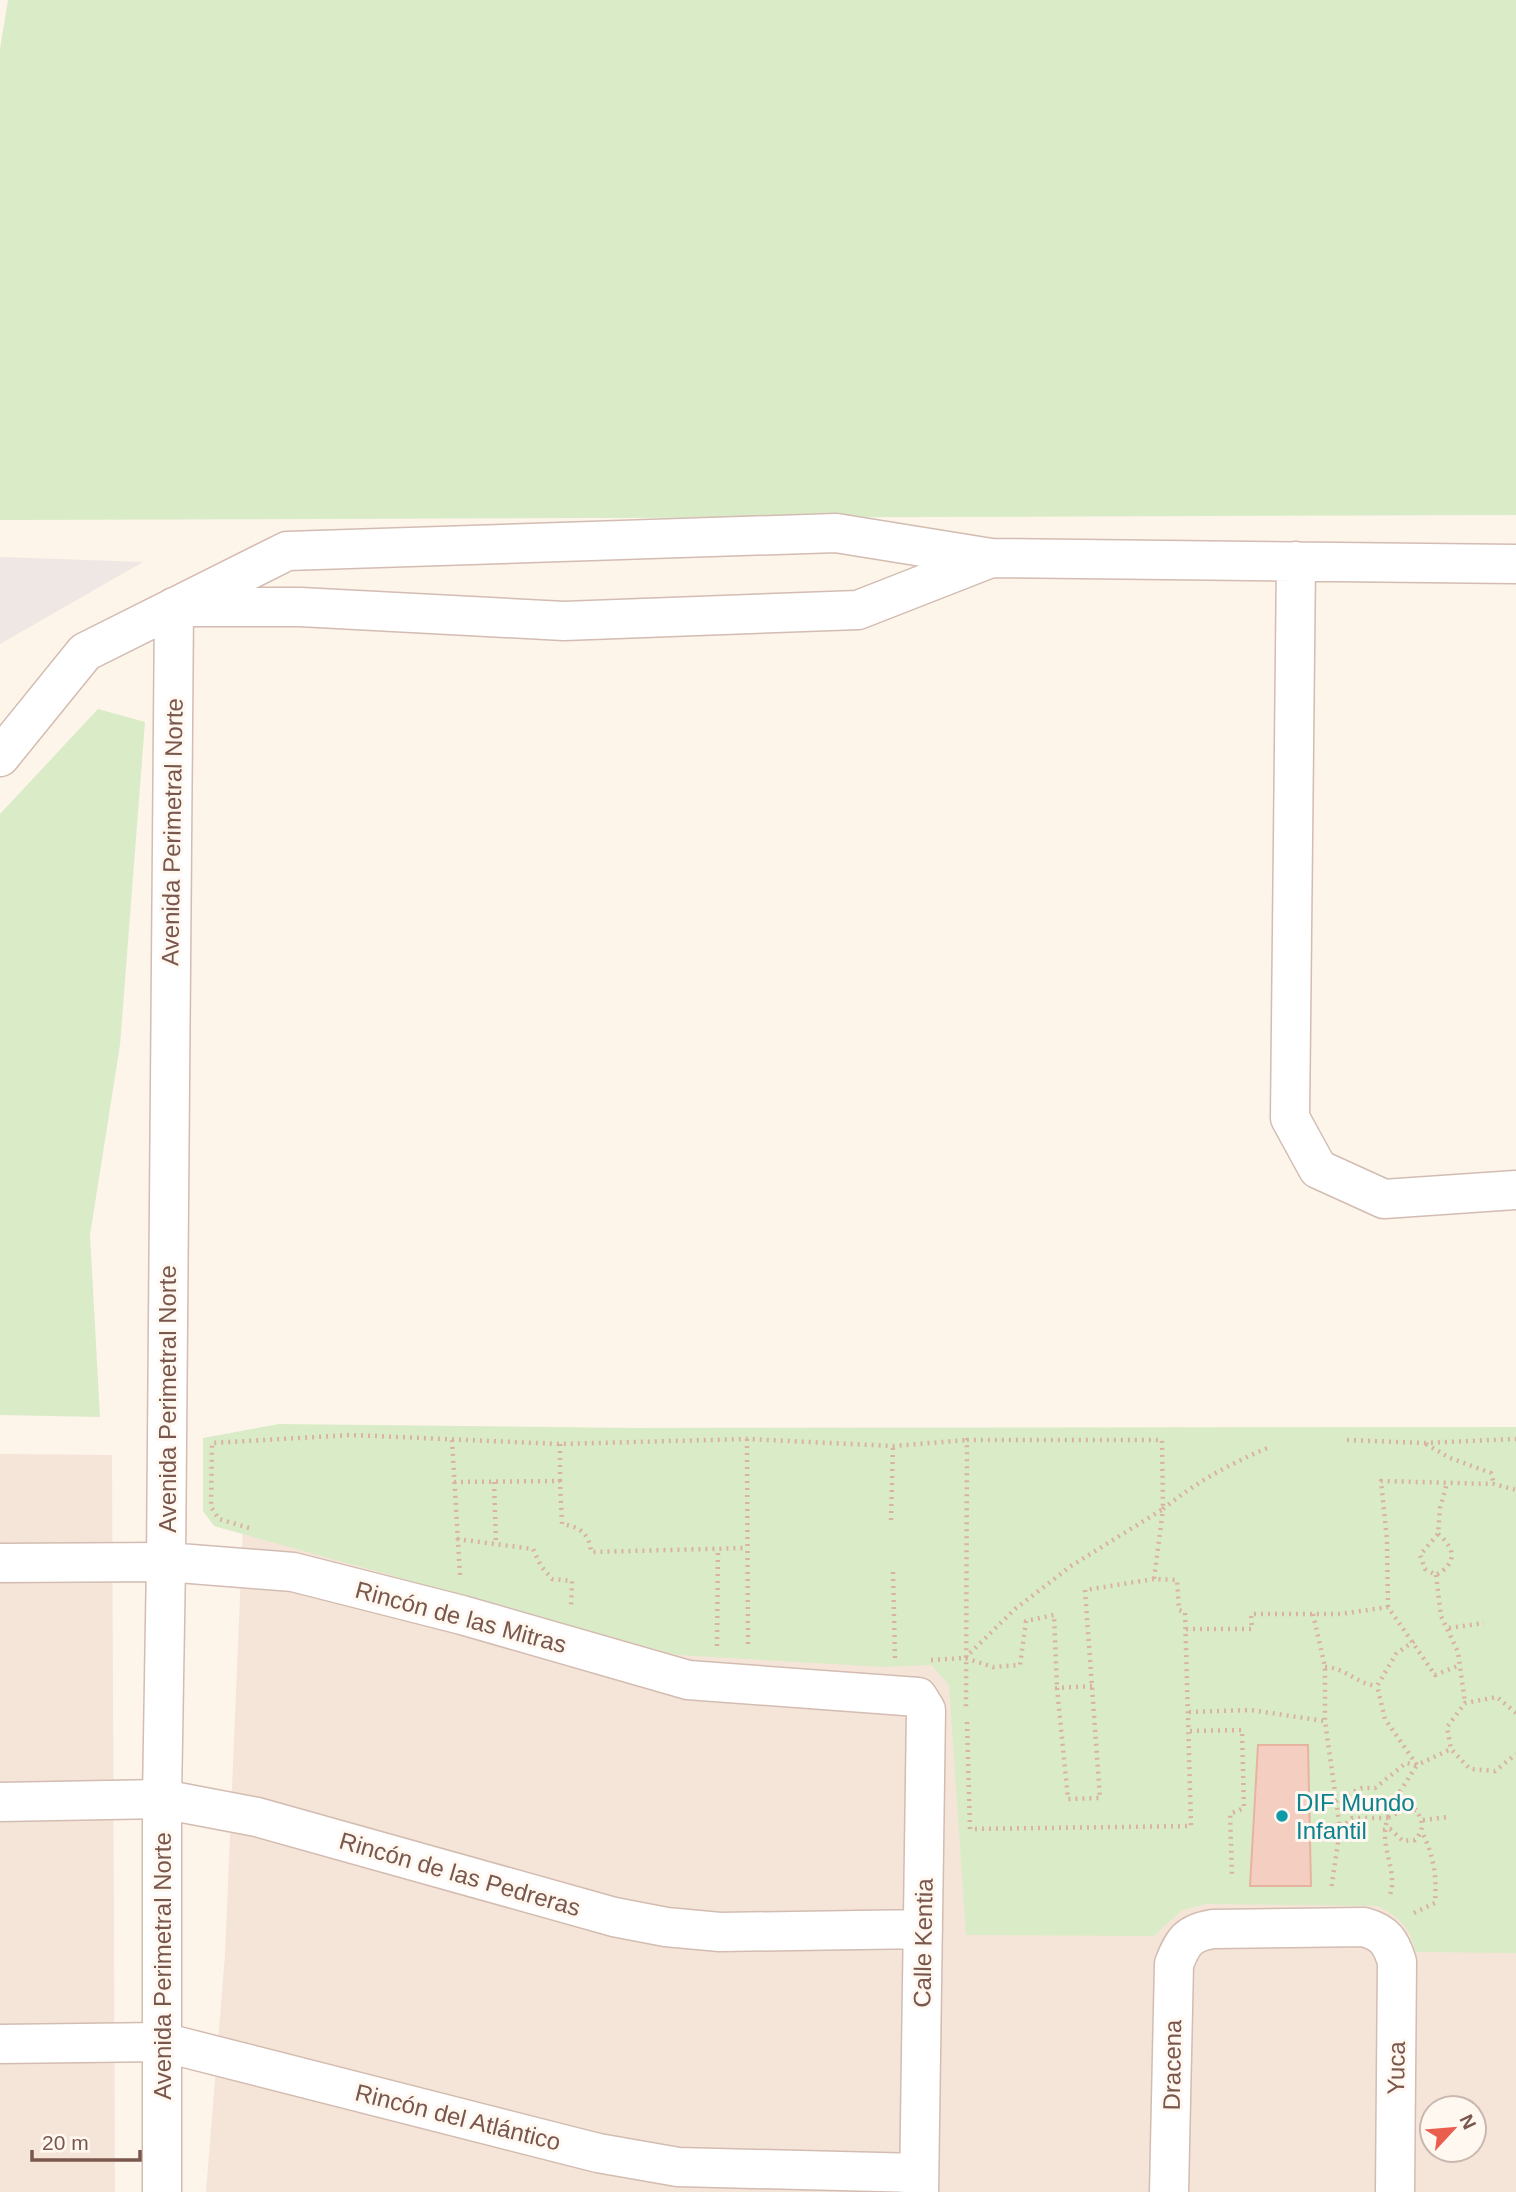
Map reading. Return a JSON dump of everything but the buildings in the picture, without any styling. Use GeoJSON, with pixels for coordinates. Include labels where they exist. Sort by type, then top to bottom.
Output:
{"type":"FeatureCollection","features":[{"type":"Feature","properties":{"kind":"street"},"geometry":{"type":"LineString","coordinates":[[0,757],[85,652],[287,551],[836,533],[991,558],[1516,564]]}},
{"type":"Feature","properties":{"kind":"street"},"geometry":{"type":"LineString","coordinates":[[174,607],[300,607],[564,621],[858,610],[991,558]]}},
{"type":"Feature","properties":{"kind":"street"},"geometry":{"type":"LineString","coordinates":[[1296,561],[1290,1118],[1318,1169],[1384,1199],[1516,1190]]}},
{"type":"Feature","properties":{"kind":"street","name":"Avenida Perimetral Norte"},"geometry":{"type":"LineString","coordinates":[[162,2192],[162,1799],[174,607]]}},
{"type":"Feature","properties":{"kind":"street","name":"Rincón de las Mitras"},"geometry":{"type":"LineString","coordinates":[[0,1563],[166,1562],[293,1572],[462,1615],[688,1680],[918,1697]]}},
{"type":"Feature","properties":{"kind":"street","name":"Calle Kentia"},"geometry":{"type":"LineString","coordinates":[[918,1697],[926,1710],[919,2183]]}},
{"type":"Feature","properties":{"kind":"street","name":"Rincón de las Pedreras"},"geometry":{"type":"LineString","coordinates":[[0,1802],[162,1799],[257,1817],[614,1917],[666,1927],[720,1932],[923,1929]]}},
{"type":"Feature","properties":{"kind":"street","name":"Dracena"},"geometry":{"type":"LineString","coordinates":[[1169,2192],[1174,1964],[1184,1940],[1196,1932],[1213,1929],[1364,1927],[1380,1932],[1400,1930]]}},
{"type":"Feature","properties":{"kind":"street","name":"Yuca"},"geometry":{"type":"LineString","coordinates":[[1395,2192],[1397,1962],[1400,1930]]}},
{"type":"Feature","properties":{"kind":"street","name":"Rincón del Atlántico"},"geometry":{"type":"LineString","coordinates":[[0,2044],[162,2042],[598,2153],[665,2165],[919,2183]]}},
{"type":"Feature","properties":{"kind":"path"},"geometry":{"type":"LineString","coordinates":[[255,1530],[219,1519],[211,1507],[212,1443],[351,1435],[560,1444],[747,1439],[893,1446],[967,1440],[1162,1440],[1163,1509],[1154,1579]]}},
{"type":"Feature","properties":{"kind":"path"},"geometry":{"type":"LineString","coordinates":[[747,1439],[748,1651]]}},
{"type":"Feature","properties":{"kind":"path"},"geometry":{"type":"LineString","coordinates":[[1347,1440],[1424,1443],[1516,1439]]}},
{"type":"Feature","properties":{"kind":"path"},"geometry":{"type":"LineString","coordinates":[[452,1440],[460,1583]]}},
{"type":"Feature","properties":{"kind":"path"},"geometry":{"type":"LineString","coordinates":[[965,1658],[993,1667],[1020,1665],[1026,1621],[1054,1615],[1057,1688],[1068,1798],[1100,1798],[1085,1590],[1154,1579],[1177,1580],[1179,1609],[1185,1612],[1186,1629],[1191,1826],[970,1829],[965,1658],[967,1440]]}},
{"type":"Feature","properties":{"kind":"path"},"geometry":{"type":"LineString","coordinates":[[1424,1443],[1450,1458],[1491,1473],[1494,1484]]}},
{"type":"Feature","properties":{"kind":"path"},"geometry":{"type":"LineString","coordinates":[[560,1444],[562,1524],[583,1530],[590,1541],[592,1552],[747,1548]]}},
{"type":"Feature","properties":{"kind":"path"},"geometry":{"type":"LineString","coordinates":[[891,1521],[893,1446]]}},
{"type":"Feature","properties":{"kind":"path"},"geometry":{"type":"LineString","coordinates":[[965,1658],[1015,1609],[1071,1566],[1163,1509],[1187,1489],[1230,1463],[1270,1447]]}},
{"type":"Feature","properties":{"kind":"path"},"geometry":{"type":"LineString","coordinates":[[454,1482],[561,1481]]}},
{"type":"Feature","properties":{"kind":"path"},"geometry":{"type":"LineString","coordinates":[[1460,1665],[1435,1675],[1388,1607],[1387,1540],[1381,1481],[1494,1484],[1516,1490]]}},
{"type":"Feature","properties":{"kind":"path"},"geometry":{"type":"LineString","coordinates":[[494,1482],[496,1544]]}},
{"type":"Feature","properties":{"kind":"path"},"geometry":{"type":"LineString","coordinates":[[1436,1575],[1425,1569],[1420,1555],[1438,1534],[1440,1508],[1447,1483]]}},
{"type":"Feature","properties":{"kind":"path"},"geometry":{"type":"LineString","coordinates":[[1436,1575],[1448,1568],[1454,1558],[1450,1545],[1438,1534]]}},
{"type":"Feature","properties":{"kind":"path"},"geometry":{"type":"LineString","coordinates":[[457,1539],[533,1549],[541,1566],[552,1579],[572,1581],[571,1610],[559,1607]]}},
{"type":"Feature","properties":{"kind":"path"},"geometry":{"type":"LineString","coordinates":[[716,1649],[718,1549]]}},
{"type":"Feature","properties":{"kind":"path"},"geometry":{"type":"LineString","coordinates":[[893,1572],[894,1653]]}},
{"type":"Feature","properties":{"kind":"path"},"geometry":{"type":"LineString","coordinates":[[1436,1575],[1441,1616],[1449,1628],[1460,1665],[1465,1703]]}},
{"type":"Feature","properties":{"kind":"path"},"geometry":{"type":"LineString","coordinates":[[1186,1629],[1252,1629],[1251,1615],[1313,1614],[1388,1607]]}},
{"type":"Feature","properties":{"kind":"path"},"geometry":{"type":"LineString","coordinates":[[1313,1614],[1325,1667],[1325,1721],[1340,1829],[1331,1892]]}},
{"type":"Feature","properties":{"kind":"path"},"geometry":{"type":"LineString","coordinates":[[1449,1628],[1484,1623]]}},
{"type":"Feature","properties":{"kind":"path"},"geometry":{"type":"LineString","coordinates":[[1414,1641],[1396,1654],[1377,1685],[1385,1719],[1417,1765]]}},
{"type":"Feature","properties":{"kind":"path"},"geometry":{"type":"LineString","coordinates":[[703,1646],[727,1650]]}},
{"type":"Feature","properties":{"kind":"path"},"geometry":{"type":"LineString","coordinates":[[738,1650],[761,1652]]}},
{"type":"Feature","properties":{"kind":"path"},"geometry":{"type":"LineString","coordinates":[[882,1661],[895,1662]]}},
{"type":"Feature","properties":{"kind":"path"},"geometry":{"type":"LineString","coordinates":[[1325,1667],[1352,1675],[1362,1684],[1377,1685]]}},
{"type":"Feature","properties":{"kind":"path"},"geometry":{"type":"LineString","coordinates":[[1057,1688],[1092,1686]]}},
{"type":"Feature","properties":{"kind":"path"},"geometry":{"type":"LineString","coordinates":[[1516,1713],[1497,1697],[1465,1703],[1447,1727],[1451,1749],[1470,1769],[1495,1771],[1516,1754]]}},
{"type":"Feature","properties":{"kind":"path"},"geometry":{"type":"LineString","coordinates":[[1189,1712],[1250,1710],[1325,1721]]}},
{"type":"Feature","properties":{"kind":"path"},"geometry":{"type":"LineString","coordinates":[[1190,1731],[1242,1730],[1244,1808],[1230,1814],[1232,1878]]}},
{"type":"Feature","properties":{"kind":"path"},"geometry":{"type":"LineString","coordinates":[[1389,1898],[1395,1883],[1385,1852],[1383,1830],[1399,1793],[1417,1765],[1451,1749]]}},
{"type":"Feature","properties":{"kind":"path"},"geometry":{"type":"LineString","coordinates":[[1335,1800],[1362,1788],[1374,1788],[1406,1763],[1417,1765]]}},
{"type":"Feature","properties":{"kind":"path"},"geometry":{"type":"LineString","coordinates":[[1340,1829],[1352,1818],[1388,1818],[1405,1809],[1416,1810],[1423,1820],[1422,1832],[1432,1851],[1436,1882],[1435,1903],[1400,1930]]}},
{"type":"Feature","properties":{"kind":"path"},"geometry":{"type":"LineString","coordinates":[[1423,1820],[1448,1816]]}},
{"type":"Feature","properties":{"kind":"path"},"geometry":{"type":"LineString","coordinates":[[1383,1830],[1390,1829],[1404,1842],[1415,1840],[1422,1832]]}},
{"type":"Feature","properties":{"kind":"shaded area"},"geometry":{"type":"Polygon","coordinates":[[[0,557],[143,562],[0,644],[0,557]]]}},
{"type":"Feature","properties":{"kind":"shaded area"},"geometry":{"type":"Polygon","coordinates":[[[0,1454],[112,1455],[115,2192],[0,2192],[0,1454]]]}},
{"type":"Feature","properties":{"kind":"shaded area"},"geometry":{"type":"Polygon","coordinates":[[[1516,1463],[1516,2192],[206,2192],[225,1955],[245,1479],[1516,1463]]]}},
{"type":"Feature","properties":{"kind":"green space"},"geometry":{"type":"Polygon","coordinates":[[[8,0],[1516,0],[1516,515],[0,520],[0,49],[8,0]]]}},
{"type":"Feature","properties":{"kind":"green space"},"geometry":{"type":"Polygon","coordinates":[[[98,709],[145,722],[120,1045],[90,1235],[100,1417],[0,1415],[0,814],[98,709]]]}},
{"type":"Feature","properties":{"kind":"green space"},"geometry":{"type":"Polygon","coordinates":[[[279,1424],[634,1428],[1516,1427],[1516,1953],[1415,1952],[1403,1924],[1378,1906],[1207,1904],[1182,1910],[1154,1936],[966,1935],[949,1685],[931,1665],[884,1667],[677,1655],[214,1526],[203,1511],[203,1438],[279,1424]]]}},
{"type":"Feature","properties":{"kind":"place","name":"DIF Mundo Infantil"},"geometry":{"type":"Point","coordinates":[1282,1816]}}]}
